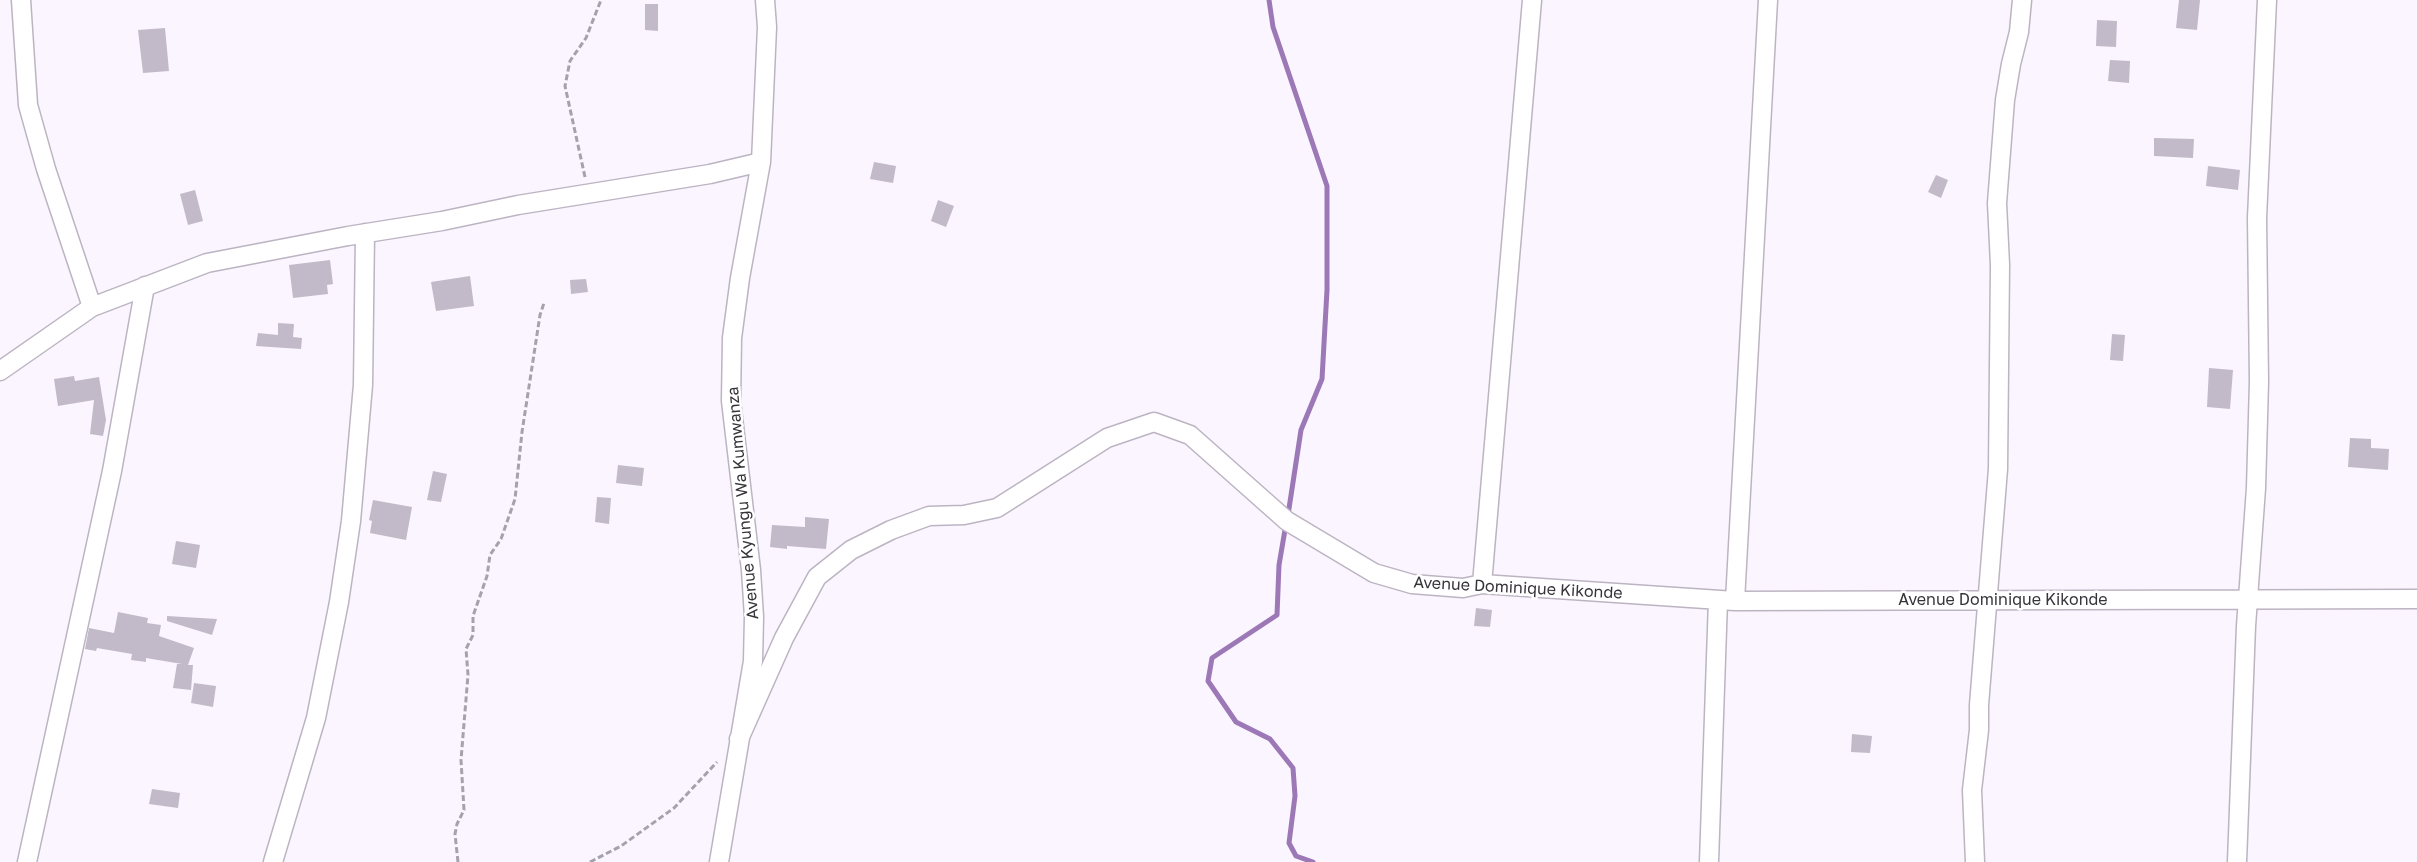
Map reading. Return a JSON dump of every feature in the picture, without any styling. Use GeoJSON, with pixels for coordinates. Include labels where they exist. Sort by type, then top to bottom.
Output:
{"type":"FeatureCollection","features":[{"type":"Feature","properties":{"kind":"street"},"geometry":{"type":"LineString","coordinates":[[21,0],[28,105],[46,169],[92,307]]}},
{"type":"Feature","properties":{"kind":"street","name":"Avenue Kyungu Wa Kumwanza"},"geometry":{"type":"LineString","coordinates":[[718,862],[753,661],[754,617],[731,401],[732,338],[760,162],[766,27],[765,0]]}},
{"type":"Feature","properties":{"kind":"street"},"geometry":{"type":"LineString","coordinates":[[1482,584],[1532,0]]}},
{"type":"Feature","properties":{"kind":"street"},"geometry":{"type":"LineString","coordinates":[[1709,862],[1768,0]]}},
{"type":"Feature","properties":{"kind":"street"},"geometry":{"type":"LineString","coordinates":[[1975,862],[1972,790],[1979,730],[1979,705],[1998,469],[2000,265],[1996,203],[2006,100],[2011,64],[2019,32],[2022,0]]}},
{"type":"Feature","properties":{"kind":"street"},"geometry":{"type":"LineString","coordinates":[[2237,862],[2239,774],[2259,418],[2257,218],[2267,0]]}},
{"type":"Feature","properties":{"kind":"street"},"geometry":{"type":"LineString","coordinates":[[0,371],[92,307],[207,263],[589,192],[710,174],[760,162]]}},
{"type":"Feature","properties":{"kind":"street"},"geometry":{"type":"LineString","coordinates":[[273,862],[316,718],[350,533],[363,385],[365,233]]}},
{"type":"Feature","properties":{"kind":"street"},"geometry":{"type":"LineString","coordinates":[[27,862],[112,471],[145,286]]}},
{"type":"Feature","properties":{"kind":"street","name":"Avenue Dominique Kikonde"},"geometry":{"type":"LineString","coordinates":[[739,739],[784,638],[817,577],[851,550],[891,530],[929,516],[964,515],[997,508],[1107,438],[1154,422],[1190,435],[1287,521],[1374,573],[1412,584],[1463,588],[1482,584],[1726,600],[2417,599]]}},
{"type":"Feature","properties":{"kind":"path"},"geometry":{"type":"LineString","coordinates":[[589,192],[565,86],[570,61],[586,38],[601,0]]}},
{"type":"Feature","properties":{"kind":"path"},"geometry":{"type":"LineString","coordinates":[[458,862],[455,834],[464,810],[461,760],[468,675],[466,649],[473,635],[473,616],[487,576],[489,555],[501,539],[515,499],[522,432],[540,315],[544,303]]}},
{"type":"Feature","properties":{"kind":"path"},"geometry":{"type":"LineString","coordinates":[[590,862],[621,846],[674,808],[739,739]]}},
{"type":"Feature","properties":{"kind":"building"},"geometry":{"type":"Polygon","coordinates":[[[2179,0],[2200,0],[2197,30],[2176,28],[2179,0]]]}},
{"type":"Feature","properties":{"kind":"building"},"geometry":{"type":"Polygon","coordinates":[[[645,4],[658,4],[658,31],[645,30],[645,4]]]}},
{"type":"Feature","properties":{"kind":"building"},"geometry":{"type":"Polygon","coordinates":[[[2097,20],[2117,21],[2116,47],[2096,46],[2097,20]]]}},
{"type":"Feature","properties":{"kind":"building"},"geometry":{"type":"Polygon","coordinates":[[[165,28],[169,71],[143,73],[138,30],[165,28]]]}},
{"type":"Feature","properties":{"kind":"building"},"geometry":{"type":"Polygon","coordinates":[[[2110,60],[2130,61],[2129,83],[2108,81],[2110,60]]]}},
{"type":"Feature","properties":{"kind":"building"},"geometry":{"type":"Polygon","coordinates":[[[2154,138],[2194,139],[2193,158],[2154,156],[2154,138]]]}},
{"type":"Feature","properties":{"kind":"building"},"geometry":{"type":"Polygon","coordinates":[[[874,162],[896,166],[893,183],[870,179],[874,162]]]}},
{"type":"Feature","properties":{"kind":"building"},"geometry":{"type":"Polygon","coordinates":[[[2208,166],[2240,170],[2238,190],[2206,186],[2208,166]]]}},
{"type":"Feature","properties":{"kind":"building"},"geometry":{"type":"Polygon","coordinates":[[[1936,175],[1948,180],[1941,198],[1928,192],[1936,175]]]}},
{"type":"Feature","properties":{"kind":"building"},"geometry":{"type":"Polygon","coordinates":[[[195,190],[203,221],[188,225],[180,194],[195,190]]]}},
{"type":"Feature","properties":{"kind":"building"},"geometry":{"type":"Polygon","coordinates":[[[938,200],[954,206],[946,227],[931,221],[938,200]]]}},
{"type":"Feature","properties":{"kind":"building"},"geometry":{"type":"Polygon","coordinates":[[[330,260],[333,284],[327,285],[328,294],[293,298],[289,265],[330,260]]]}},
{"type":"Feature","properties":{"kind":"building"},"geometry":{"type":"Polygon","coordinates":[[[470,276],[474,306],[436,311],[431,282],[470,276]]]}},
{"type":"Feature","properties":{"kind":"building"},"geometry":{"type":"Polygon","coordinates":[[[586,279],[588,292],[571,294],[570,280],[586,279]]]}},
{"type":"Feature","properties":{"kind":"building"},"geometry":{"type":"Polygon","coordinates":[[[278,323],[294,324],[293,337],[302,338],[301,349],[256,346],[258,333],[278,335],[278,323]]]}},
{"type":"Feature","properties":{"kind":"building"},"geometry":{"type":"Polygon","coordinates":[[[2112,334],[2125,335],[2123,361],[2110,360],[2112,334]]]}},
{"type":"Feature","properties":{"kind":"building"},"geometry":{"type":"Polygon","coordinates":[[[2209,368],[2233,370],[2230,409],[2207,407],[2209,368]]]}},
{"type":"Feature","properties":{"kind":"building"},"geometry":{"type":"Polygon","coordinates":[[[74,376],[75,381],[99,377],[106,420],[103,436],[90,434],[94,400],[58,406],[54,379],[74,376]]]}},
{"type":"Feature","properties":{"kind":"building"},"geometry":{"type":"Polygon","coordinates":[[[2350,438],[2371,439],[2371,448],[2389,449],[2388,470],[2348,467],[2350,438]]]}},
{"type":"Feature","properties":{"kind":"building"},"geometry":{"type":"Polygon","coordinates":[[[618,465],[644,468],[642,486],[616,483],[618,465]]]}},
{"type":"Feature","properties":{"kind":"building"},"geometry":{"type":"Polygon","coordinates":[[[433,471],[447,474],[441,502],[427,500],[433,471]]]}},
{"type":"Feature","properties":{"kind":"building"},"geometry":{"type":"Polygon","coordinates":[[[597,497],[611,498],[609,524],[595,522],[597,497]]]}},
{"type":"Feature","properties":{"kind":"building"},"geometry":{"type":"Polygon","coordinates":[[[373,500],[412,507],[406,540],[370,533],[372,521],[369,520],[373,500]]]}},
{"type":"Feature","properties":{"kind":"building"},"geometry":{"type":"Polygon","coordinates":[[[805,517],[829,519],[826,549],[770,547],[772,525],[805,527],[805,517]]]}},
{"type":"Feature","properties":{"kind":"building"},"geometry":{"type":"Polygon","coordinates":[[[176,541],[200,545],[196,568],[172,564],[176,541]]]}},
{"type":"Feature","properties":{"kind":"building"},"geometry":{"type":"Polygon","coordinates":[[[1476,608],[1492,610],[1490,627],[1474,626],[1476,608]]]}},
{"type":"Feature","properties":{"kind":"building"},"geometry":{"type":"Polygon","coordinates":[[[118,612],[148,618],[147,623],[161,625],[159,636],[194,648],[188,665],[193,665],[191,690],[173,688],[177,664],[182,664],[146,658],[146,662],[131,660],[132,654],[97,648],[96,651],[85,649],[89,628],[114,633],[118,612]]]}},
{"type":"Feature","properties":{"kind":"building"},"geometry":{"type":"Polygon","coordinates":[[[167,616],[217,619],[212,635],[167,621],[167,616]]]}},
{"type":"Feature","properties":{"kind":"building"},"geometry":{"type":"Polygon","coordinates":[[[194,683],[216,686],[213,707],[191,703],[194,683]]]}},
{"type":"Feature","properties":{"kind":"building"},"geometry":{"type":"Polygon","coordinates":[[[1852,734],[1872,736],[1870,753],[1851,752],[1852,734]]]}},
{"type":"Feature","properties":{"kind":"building"},"geometry":{"type":"Polygon","coordinates":[[[152,789],[180,793],[178,808],[149,804],[152,789]]]}},
{"type":"Feature","properties":{"kind":"waterway"},"geometry":{"type":"LineString","coordinates":[[1269,0],[1273,27],[1327,186],[1327,290],[1322,379],[1301,430],[1288,515]]}},
{"type":"Feature","properties":{"kind":"waterway"},"geometry":{"type":"LineString","coordinates":[[1286,524],[1279,565],[1277,615],[1212,658],[1208,681],[1236,722],[1270,739],[1293,768],[1295,796],[1289,843],[1296,856],[1313,862]]}}]}
